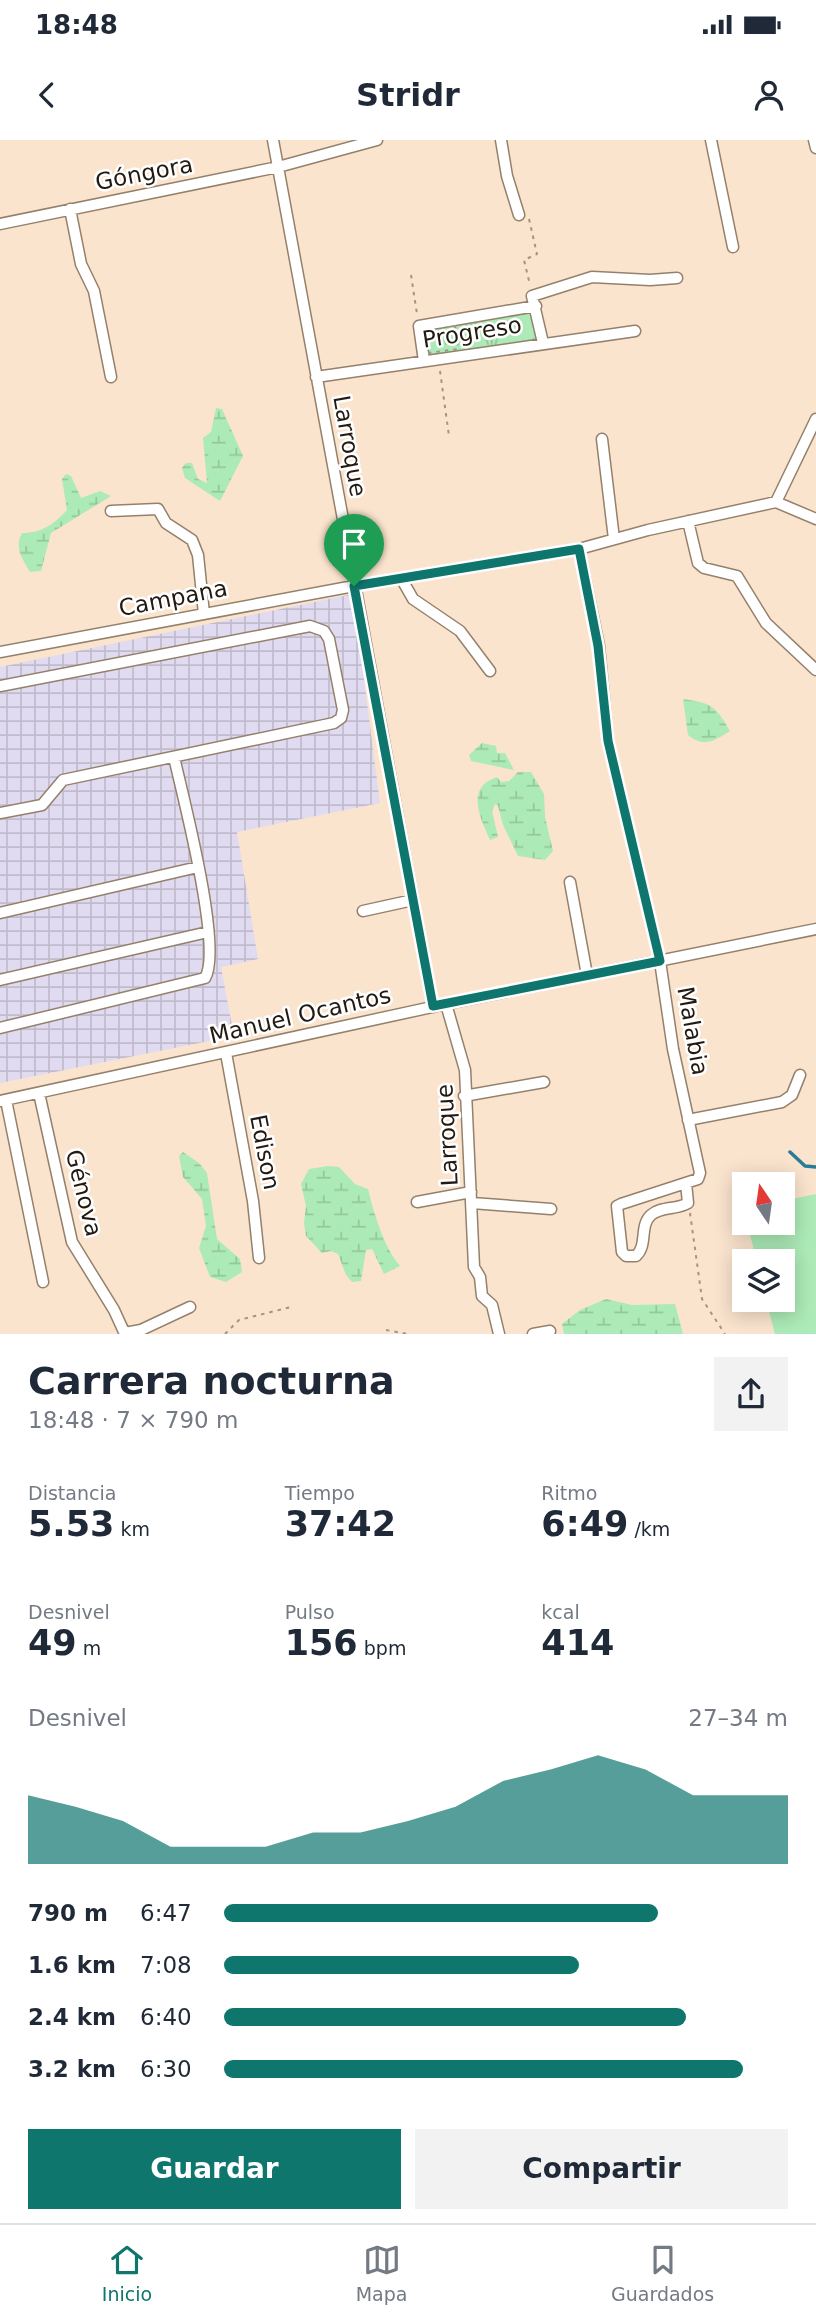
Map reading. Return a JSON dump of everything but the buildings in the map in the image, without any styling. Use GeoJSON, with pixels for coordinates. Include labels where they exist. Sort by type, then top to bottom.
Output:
{"type":"FeatureCollection","features":[{"type":"Feature","properties":{"kind":"street","name":"Larroque"},"geometry":{"type":"LineString","coordinates":[[273,140],[433,1006]]}},
{"type":"Feature","properties":{"kind":"street","name":"Góngora"},"geometry":{"type":"LineString","coordinates":[[0,224],[278,167],[377,140]]}},
{"type":"Feature","properties":{"kind":"street"},"geometry":{"type":"LineString","coordinates":[[500,140],[519,215]]}},
{"type":"Feature","properties":{"kind":"street"},"geometry":{"type":"LineString","coordinates":[[711,140],[733,247]]}},
{"type":"Feature","properties":{"kind":"street"},"geometry":{"type":"LineString","coordinates":[[814,140],[816,148]]}},
{"type":"Feature","properties":{"kind":"street"},"geometry":{"type":"LineString","coordinates":[[70,209],[81,264],[94,291],[111,377]]}},
{"type":"Feature","properties":{"kind":"street"},"geometry":{"type":"LineString","coordinates":[[424,361],[422,327],[534,301],[592,277],[677,278]]}},
{"type":"Feature","properties":{"kind":"street"},"geometry":{"type":"LineString","coordinates":[[534,301],[543,342]]}},
{"type":"Feature","properties":{"kind":"street","name":"Progreso"},"geometry":{"type":"LineString","coordinates":[[316,377],[543,342],[635,331]]}},
{"type":"Feature","properties":{"kind":"street"},"geometry":{"type":"LineString","coordinates":[[816,419],[776,502],[816,519]]}},
{"type":"Feature","properties":{"kind":"street"},"geometry":{"type":"LineString","coordinates":[[602,439],[614,539]]}},
{"type":"Feature","properties":{"kind":"street","name":"Campana"},"geometry":{"type":"LineString","coordinates":[[0,652],[354,586],[579,549],[776,502]]}},
{"type":"Feature","properties":{"kind":"street"},"geometry":{"type":"LineString","coordinates":[[111,511],[158,509],[166,523],[192,540],[198,555],[204,614]]}},
{"type":"Feature","properties":{"kind":"street"},"geometry":{"type":"LineString","coordinates":[[688,521],[698,563],[705,568],[737,576],[766,624],[816,670]]}},
{"type":"Feature","properties":{"kind":"street","name":"Malabia"},"geometry":{"type":"LineString","coordinates":[[579,549],[598,646],[608,741],[660,961],[673,1049],[699,1173],[698,1179],[686,1183],[688,1199]]}},
{"type":"Feature","properties":{"kind":"street"},"geometry":{"type":"LineString","coordinates":[[401,578],[418,604],[460,631],[490,671]]}},
{"type":"Feature","properties":{"kind":"street"},"geometry":{"type":"LineString","coordinates":[[0,686],[310,626],[324,631],[343,710],[341,718],[334,723],[63,780],[57,783],[42,805],[0,813]]}},
{"type":"Feature","properties":{"kind":"street"},"geometry":{"type":"LineString","coordinates":[[0,1028],[202,981],[211,969],[198,867],[174,757]]}},
{"type":"Feature","properties":{"kind":"street"},"geometry":{"type":"LineString","coordinates":[[0,913],[198,867]]}},
{"type":"Feature","properties":{"kind":"street"},"geometry":{"type":"LineString","coordinates":[[570,882],[587,975]]}},
{"type":"Feature","properties":{"kind":"street"},"geometry":{"type":"LineString","coordinates":[[363,911],[413,900]]}},
{"type":"Feature","properties":{"kind":"street","name":"Manuel Ocantos"},"geometry":{"type":"LineString","coordinates":[[3,1100],[226,1054],[433,1006],[816,929]]}},
{"type":"Feature","properties":{"kind":"street"},"geometry":{"type":"LineString","coordinates":[[0,980],[208,932]]}},
{"type":"Feature","properties":{"kind":"street","name":"Larroque"},"geometry":{"type":"LineString","coordinates":[[446,1004],[464,1070],[474,1266],[480,1277],[482,1296],[492,1305],[499,1334]]}},
{"type":"Feature","properties":{"kind":"street","name":"Edison"},"geometry":{"type":"LineString","coordinates":[[226,1054],[253,1201],[259,1258]]}},
{"type":"Feature","properties":{"kind":"street"},"geometry":{"type":"LineString","coordinates":[[688,1119],[782,1102],[792,1095],[800,1076]]}},
{"type":"Feature","properties":{"kind":"street"},"geometry":{"type":"LineString","coordinates":[[464,1096],[544,1082]]}},
{"type":"Feature","properties":{"kind":"street","name":"Génova"},"geometry":{"type":"LineString","coordinates":[[39,1093],[72,1242],[114,1310],[125,1334]]}},
{"type":"Feature","properties":{"kind":"street"},"geometry":{"type":"LineString","coordinates":[[3,1100],[43,1282]]}},
{"type":"Feature","properties":{"kind":"street"},"geometry":{"type":"LineString","coordinates":[[686,1183],[617,1206],[622,1252],[626,1256],[636,1256],[642,1251],[645,1223],[650,1216],[656,1211],[685,1206],[688,1199]]}},
{"type":"Feature","properties":{"kind":"street"},"geometry":{"type":"LineString","coordinates":[[417,1202],[472,1198],[551,1209]]}},
{"type":"Feature","properties":{"kind":"street"},"geometry":{"type":"LineString","coordinates":[[125,1334],[141,1330],[190,1307]]}},
{"type":"Feature","properties":{"kind":"street"},"geometry":{"type":"LineString","coordinates":[[533,1334],[550,1331]]}},
{"type":"Feature","properties":{"kind":"path"},"geometry":{"type":"LineString","coordinates":[[519,215],[529,218],[537,254],[524,260],[534,301]]}},
{"type":"Feature","properties":{"kind":"path"},"geometry":{"type":"LineString","coordinates":[[411,275],[422,327],[428,353],[458,349],[455,325],[422,327]]}},
{"type":"Feature","properties":{"kind":"path"},"geometry":{"type":"LineString","coordinates":[[439,359],[449,436]]}},
{"type":"Feature","properties":{"kind":"path"},"geometry":{"type":"LineString","coordinates":[[688,1199],[702,1299],[725,1334]]}},
{"type":"Feature","properties":{"kind":"path"},"geometry":{"type":"LineString","coordinates":[[225,1334],[239,1320],[291,1307]]}},
{"type":"Feature","properties":{"kind":"path"},"geometry":{"type":"LineString","coordinates":[[386,1329],[408,1334]]}},
{"type":"Feature","properties":{"kind":"shaded area"},"geometry":{"type":"Polygon","coordinates":[[[353,594],[380,803],[237,832],[258,959],[221,967],[234,1036],[0,1083],[0,667],[353,594]]]}},
{"type":"Feature","properties":{"kind":"green space"},"geometry":{"type":"Polygon","coordinates":[[[532,310],[537,339],[427,357],[422,327],[532,310]]]}},
{"type":"Feature","properties":{"kind":"green space"},"geometry":{"type":"Polygon","coordinates":[[[216,408],[222,409],[243,456],[220,501],[185,478],[182,468],[186,463],[192,463],[198,479],[207,483],[203,438],[211,432],[216,408]]]}},
{"type":"Feature","properties":{"kind":"green space"},"geometry":{"type":"Polygon","coordinates":[[[66,474],[71,476],[81,498],[100,491],[111,496],[51,533],[41,571],[30,572],[20,553],[20,538],[22,533],[47,527],[67,510],[62,479],[66,474]]]}},
{"type":"Feature","properties":{"kind":"green space"},"geometry":{"type":"Polygon","coordinates":[[[683,699],[711,707],[730,731],[709,742],[699,741],[688,735],[683,699]]]}},
{"type":"Feature","properties":{"kind":"green space"},"geometry":{"type":"Polygon","coordinates":[[[482,743],[496,746],[497,753],[505,753],[514,770],[471,761],[469,755],[482,743]]]}},
{"type":"Feature","properties":{"kind":"green space"},"geometry":{"type":"Polygon","coordinates":[[[518,772],[531,772],[544,794],[545,817],[553,851],[545,860],[518,856],[503,825],[498,806],[495,804],[492,811],[498,837],[490,840],[479,813],[478,796],[481,788],[497,777],[501,782],[509,781],[518,772]]]}},
{"type":"Feature","properties":{"kind":"green space"},"geometry":{"type":"Polygon","coordinates":[[[183,1152],[199,1163],[207,1173],[217,1239],[240,1259],[242,1272],[226,1282],[210,1277],[199,1248],[206,1226],[202,1199],[183,1177],[179,1156],[183,1152]]]}},
{"type":"Feature","properties":{"kind":"green space"},"geometry":{"type":"Polygon","coordinates":[[[339,1167],[355,1184],[368,1189],[384,1240],[400,1266],[384,1274],[372,1249],[366,1250],[361,1281],[352,1282],[346,1275],[338,1254],[331,1251],[322,1253],[306,1236],[306,1206],[301,1184],[309,1169],[339,1167]]]}},
{"type":"Feature","properties":{"kind":"green space"},"geometry":{"type":"Polygon","coordinates":[[[816,1194],[816,1334],[775,1334],[769,1312],[795,1312],[795,1249],[754,1249],[750,1236],[794,1236],[795,1198],[816,1194]]]}},
{"type":"Feature","properties":{"kind":"green space"},"geometry":{"type":"Polygon","coordinates":[[[606,1299],[632,1305],[675,1304],[683,1334],[564,1334],[562,1324],[580,1310],[606,1299]]]}},
{"type":"Feature","properties":{"kind":"waterway"},"geometry":{"type":"LineString","coordinates":[[790,1152],[805,1166],[816,1167]]}},
{"type":"Feature","properties":{"kind":"route"},"geometry":{"type":"LineString","coordinates":[[579,549],[598,646],[608,741],[660,961],[433,1006],[354,586],[579,549]]}}]}
